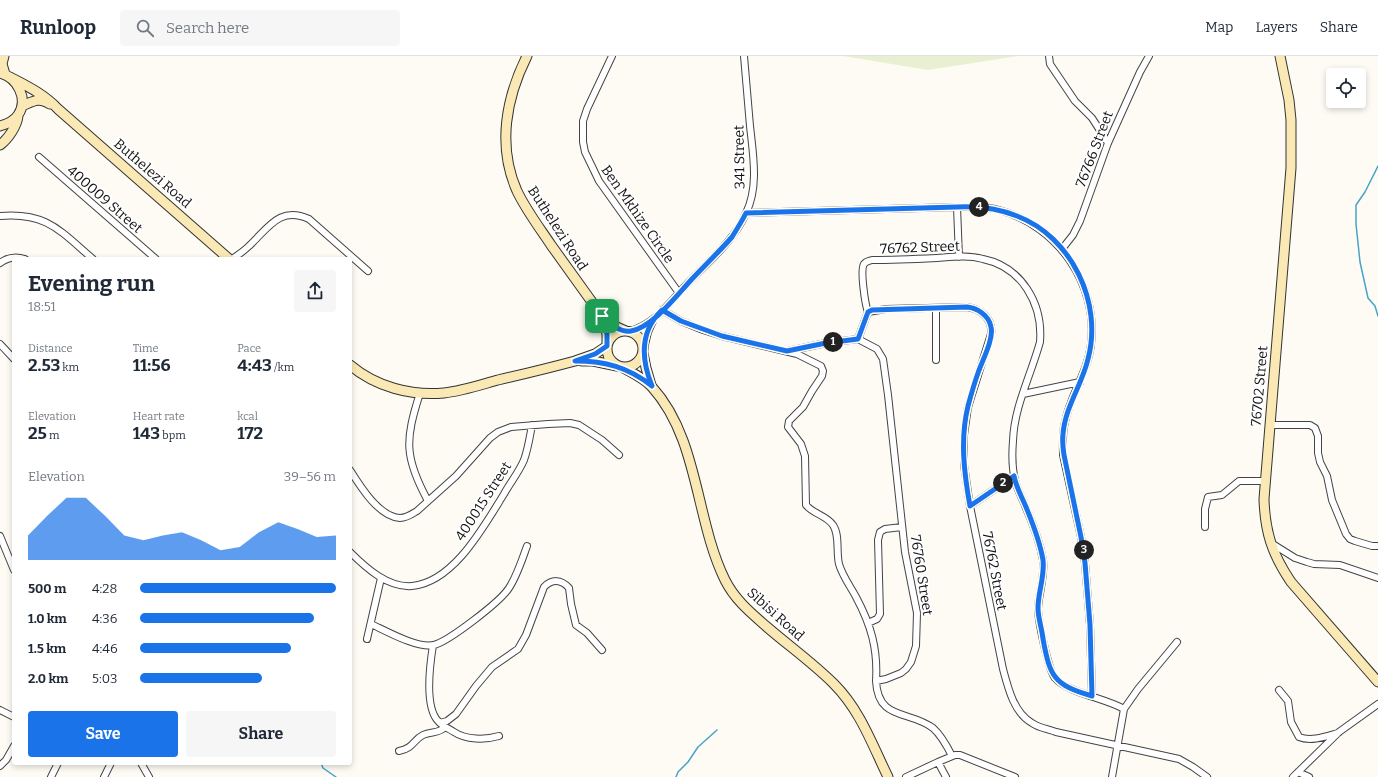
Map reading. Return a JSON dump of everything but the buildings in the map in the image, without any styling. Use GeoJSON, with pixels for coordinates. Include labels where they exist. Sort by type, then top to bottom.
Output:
{"type":"FeatureCollection","features":[{"type":"Feature","properties":{"kind":"street"},"geometry":{"type":"LineString","coordinates":[[0,145],[4,142],[18,122],[20,111],[20,90],[16,83],[5,75],[2,64],[4,56]]}},
{"type":"Feature","properties":{"kind":"street","name":"Buthelezi Road"},"geometry":{"type":"LineString","coordinates":[[527,56],[517,76],[508,106],[506,144],[512,177],[530,214],[602,316],[606,329],[609,358],[620,367]]}},
{"type":"Feature","properties":{"kind":"street","name":"Ben Mkhize Circle"},"geometry":{"type":"LineString","coordinates":[[612,56],[587,109],[583,121],[583,142],[585,152],[599,181],[679,293]]}},
{"type":"Feature","properties":{"kind":"street","name":"341 Street"},"geometry":{"type":"LineString","coordinates":[[628,331],[645,325],[679,293],[732,236],[746,213],[752,191],[754,164],[744,56]]}},
{"type":"Feature","properties":{"kind":"street"},"geometry":{"type":"LineString","coordinates":[[1049,56],[1050,64],[1075,101],[1092,118],[1108,143]]}},
{"type":"Feature","properties":{"kind":"street","name":"76766 Street"},"geometry":{"type":"LineString","coordinates":[[1062,249],[1073,235],[1080,221],[1108,143],[1140,72],[1149,56]]}},
{"type":"Feature","properties":{"kind":"street","name":"76702 Street"},"geometry":{"type":"LineString","coordinates":[[1280,56],[1289,100],[1292,138],[1289,195],[1265,481],[1264,510],[1267,532],[1279,564],[1291,582],[1378,682]]}},
{"type":"Feature","properties":{"kind":"street","name":"Buthelezi Road"},"geometry":{"type":"LineString","coordinates":[[5,75],[43,95],[228,257]]}},
{"type":"Feature","properties":{"kind":"street","name":"Buthelezi Road"},"geometry":{"type":"LineString","coordinates":[[0,126],[7,124],[20,111],[34,101],[41,100],[58,109]]}},
{"type":"Feature","properties":{"kind":"street","name":"400009 Street"},"geometry":{"type":"LineString","coordinates":[[39,157],[154,257]]}},
{"type":"Feature","properties":{"kind":"street"},"geometry":{"type":"LineString","coordinates":[[957,207],[959,257]]}},
{"type":"Feature","properties":{"kind":"street"},"geometry":{"type":"LineString","coordinates":[[746,213],[985,207],[1018,216],[1042,230],[1062,249],[1076,270],[1083,284],[1091,312],[1091,344],[1088,360],[1065,420],[1063,445],[1085,563],[1090,625],[1092,696]]}},
{"type":"Feature","properties":{"kind":"street"},"geometry":{"type":"LineString","coordinates":[[0,216],[22,215],[42,220],[60,231],[91,257]]}},
{"type":"Feature","properties":{"kind":"street"},"geometry":{"type":"LineString","coordinates":[[233,257],[248,247],[282,216],[300,215],[309,219],[368,271]]}},
{"type":"Feature","properties":{"kind":"street"},"geometry":{"type":"LineString","coordinates":[[0,263],[12,257]]}},
{"type":"Feature","properties":{"kind":"street","name":"76762 Street"},"geometry":{"type":"LineString","coordinates":[[1124,709],[1066,686],[1054,677],[1046,655],[1038,609],[1043,578],[1043,559],[1029,514],[1014,476],[1014,428],[1017,413],[1040,342],[1040,319],[1034,300],[1020,279],[1009,269],[983,259],[959,257],[872,260],[866,262],[863,266],[863,275],[864,300],[868,312],[886,309],[967,307],[976,309],[989,320],[992,329],[972,393],[966,420],[964,435],[964,465],[970,506],[1003,669],[1007,685],[1015,704],[1022,715],[1037,726],[1056,732],[1161,754],[1178,759],[1207,777]]}},
{"type":"Feature","properties":{"kind":"street"},"geometry":{"type":"LineString","coordinates":[[936,308],[936,360]]}},
{"type":"Feature","properties":{"kind":"street"},"geometry":{"type":"LineString","coordinates":[[662,310],[681,321],[710,332],[787,351],[808,358],[821,366],[822,376],[803,407],[789,422],[788,427],[801,444],[805,456],[806,505],[812,511],[827,518],[834,528],[839,565],[868,624],[876,651],[876,682],[878,696],[882,704],[886,708],[919,720],[934,729],[952,756]]}},
{"type":"Feature","properties":{"kind":"street"},"geometry":{"type":"LineString","coordinates":[[787,351],[826,343],[858,339],[868,312]]}},
{"type":"Feature","properties":{"kind":"street","name":"Buthelezi Road"},"geometry":{"type":"LineString","coordinates":[[602,316],[617,327],[636,334],[640,338],[644,351]]}},
{"type":"Feature","properties":{"kind":"street","name":"341 Street"},"geometry":{"type":"LineString","coordinates":[[644,351],[648,332],[654,318]]}},
{"type":"Feature","properties":{"kind":"street"},"geometry":{"type":"LineString","coordinates":[[352,366],[367,377],[386,386],[402,391],[445,393],[575,361],[595,354],[607,345],[610,338],[614,334],[628,331]]}},
{"type":"Feature","properties":{"kind":"street","name":"76760 Street"},"geometry":{"type":"LineString","coordinates":[[858,339],[877,349],[882,359],[888,395],[905,552],[917,613],[916,646],[914,654],[906,669],[894,676],[876,682]]}},
{"type":"Feature","properties":{"kind":"street"},"geometry":{"type":"LineString","coordinates":[[0,344],[12,357]]}},
{"type":"Feature","properties":{"kind":"street"},"geometry":{"type":"LineString","coordinates":[[575,361],[593,361],[628,368],[638,363],[644,351]]}},
{"type":"Feature","properties":{"kind":"street","name":"Sibisi Road"},"geometry":{"type":"LineString","coordinates":[[644,351],[646,368],[652,386],[668,408],[680,431],[717,562],[729,587],[742,605],[822,673],[843,694],[863,724],[888,777]]}},
{"type":"Feature","properties":{"kind":"street","name":"Sibisi Road"},"geometry":{"type":"LineString","coordinates":[[620,367],[652,386]]}},
{"type":"Feature","properties":{"kind":"street"},"geometry":{"type":"LineString","coordinates":[[1023,394],[1080,382]]}},
{"type":"Feature","properties":{"kind":"street"},"geometry":{"type":"LineString","coordinates":[[420,393],[411,424],[409,450],[414,472],[428,501]]}},
{"type":"Feature","properties":{"kind":"street"},"geometry":{"type":"LineString","coordinates":[[352,473],[372,502],[380,509],[399,518],[410,515],[428,501],[469,463],[478,450],[490,438],[506,429],[532,425],[570,423],[579,425],[602,440],[619,456]]}},
{"type":"Feature","properties":{"kind":"street","name":"400015 Street"},"geometry":{"type":"LineString","coordinates":[[352,554],[381,578],[403,586],[420,585],[436,578],[455,562],[483,528],[524,460],[532,425]]}},
{"type":"Feature","properties":{"kind":"street"},"geometry":{"type":"LineString","coordinates":[[1270,425],[1310,425],[1315,428],[1318,436],[1318,453],[1320,462],[1327,476],[1332,500],[1346,534],[1350,539],[1355,541],[1372,546],[1378,546]]}},
{"type":"Feature","properties":{"kind":"street"},"geometry":{"type":"LineString","coordinates":[[970,506],[1014,476]]}},
{"type":"Feature","properties":{"kind":"street"},"geometry":{"type":"LineString","coordinates":[[1205,527],[1205,509],[1208,497],[1222,495],[1239,481],[1265,481]]}},
{"type":"Feature","properties":{"kind":"street","name":"76760 Street"},"geometry":{"type":"LineString","coordinates":[[868,624],[877,619],[880,614],[878,540],[880,532],[885,529],[902,527]]}},
{"type":"Feature","properties":{"kind":"street"},"geometry":{"type":"LineString","coordinates":[[0,536],[12,565]]}},
{"type":"Feature","properties":{"kind":"street"},"geometry":{"type":"LineString","coordinates":[[1270,543],[1295,558],[1307,562],[1314,564],[1340,565],[1378,578]]}},
{"type":"Feature","properties":{"kind":"street"},"geometry":{"type":"LineString","coordinates":[[371,624],[415,643],[433,645],[449,638],[504,594],[512,584],[527,546]]}},
{"type":"Feature","properties":{"kind":"street"},"geometry":{"type":"LineString","coordinates":[[367,639],[381,578]]}},
{"type":"Feature","properties":{"kind":"street"},"geometry":{"type":"LineString","coordinates":[[399,751],[408,748],[425,734],[439,731],[442,725],[456,714],[492,667],[518,649],[526,635],[544,587],[548,582],[558,581],[569,588],[576,625],[587,633],[602,650]]}},
{"type":"Feature","properties":{"kind":"street"},"geometry":{"type":"LineString","coordinates":[[1112,777],[1124,709],[1138,689],[1177,642]]}},
{"type":"Feature","properties":{"kind":"street"},"geometry":{"type":"LineString","coordinates":[[433,645],[429,673],[430,695],[434,716],[442,725],[464,737],[486,738],[499,736]]}},
{"type":"Feature","properties":{"kind":"street"},"geometry":{"type":"LineString","coordinates":[[1279,690],[1288,701],[1292,722],[1299,737],[1305,739],[1316,738],[1339,732]]}},
{"type":"Feature","properties":{"kind":"street"},"geometry":{"type":"LineString","coordinates":[[1293,777],[1339,732],[1378,704]]}},
{"type":"Feature","properties":{"kind":"street"},"geometry":{"type":"LineString","coordinates":[[0,710],[12,716]]}},
{"type":"Feature","properties":{"kind":"street"},"geometry":{"type":"LineString","coordinates":[[0,766],[6,760],[12,750]]}},
{"type":"Feature","properties":{"kind":"street"},"geometry":{"type":"LineString","coordinates":[[906,777],[958,754],[1015,777]]}},
{"type":"Feature","properties":{"kind":"street"},"geometry":{"type":"LineString","coordinates":[[938,762],[946,777]]}},
{"type":"Feature","properties":{"kind":"street"},"geometry":{"type":"LineString","coordinates":[[51,777],[57,765]]}},
{"type":"Feature","properties":{"kind":"street"},"geometry":{"type":"LineString","coordinates":[[104,777],[110,765]]}},
{"type":"Feature","properties":{"kind":"street"},"geometry":{"type":"LineString","coordinates":[[142,765],[149,777]]}},
{"type":"Feature","properties":{"kind":"street"},"geometry":{"type":"LineString","coordinates":[[1298,772],[1310,777]]}},
{"type":"Feature","properties":{"kind":"green space"},"geometry":{"type":"Polygon","coordinates":[[[843,56],[1018,56],[928,70],[843,56]]]}},
{"type":"Feature","properties":{"kind":"waterway"},"geometry":{"type":"LineString","coordinates":[[1378,166],[1365,192],[1356,205],[1356,224],[1360,262],[1368,298],[1375,306],[1378,316]]}},
{"type":"Feature","properties":{"kind":"waterway"},"geometry":{"type":"LineString","coordinates":[[676,777],[678,772],[688,762],[698,747],[717,730]]}},
{"type":"Feature","properties":{"kind":"waterway"},"geometry":{"type":"LineString","coordinates":[[322,765],[323,768],[336,777]]}},
{"type":"Feature","properties":{"kind":"route"},"geometry":{"type":"LineString","coordinates":[[602,316],[607,334],[607,346],[595,354],[575,361],[593,361],[622,367],[652,386],[647,374],[643,353],[649,328],[654,318],[662,310],[681,321],[703,330],[722,336],[787,351],[826,343],[858,339],[868,312],[872,310],[967,307],[979,311],[989,320],[992,329],[968,406],[964,435],[964,465],[970,506],[1014,476],[1015,482],[1031,520],[1043,559],[1043,578],[1038,609],[1046,655],[1051,670],[1054,677],[1059,682],[1077,691],[1092,696],[1090,625],[1085,563],[1063,445],[1065,420],[1088,360],[1091,344],[1091,312],[1088,298],[1076,270],[1062,249],[1042,230],[1018,216],[985,207],[968,206],[746,213],[732,236],[721,249],[662,310],[645,325],[635,330],[626,331],[617,327],[602,316]]}}]}
